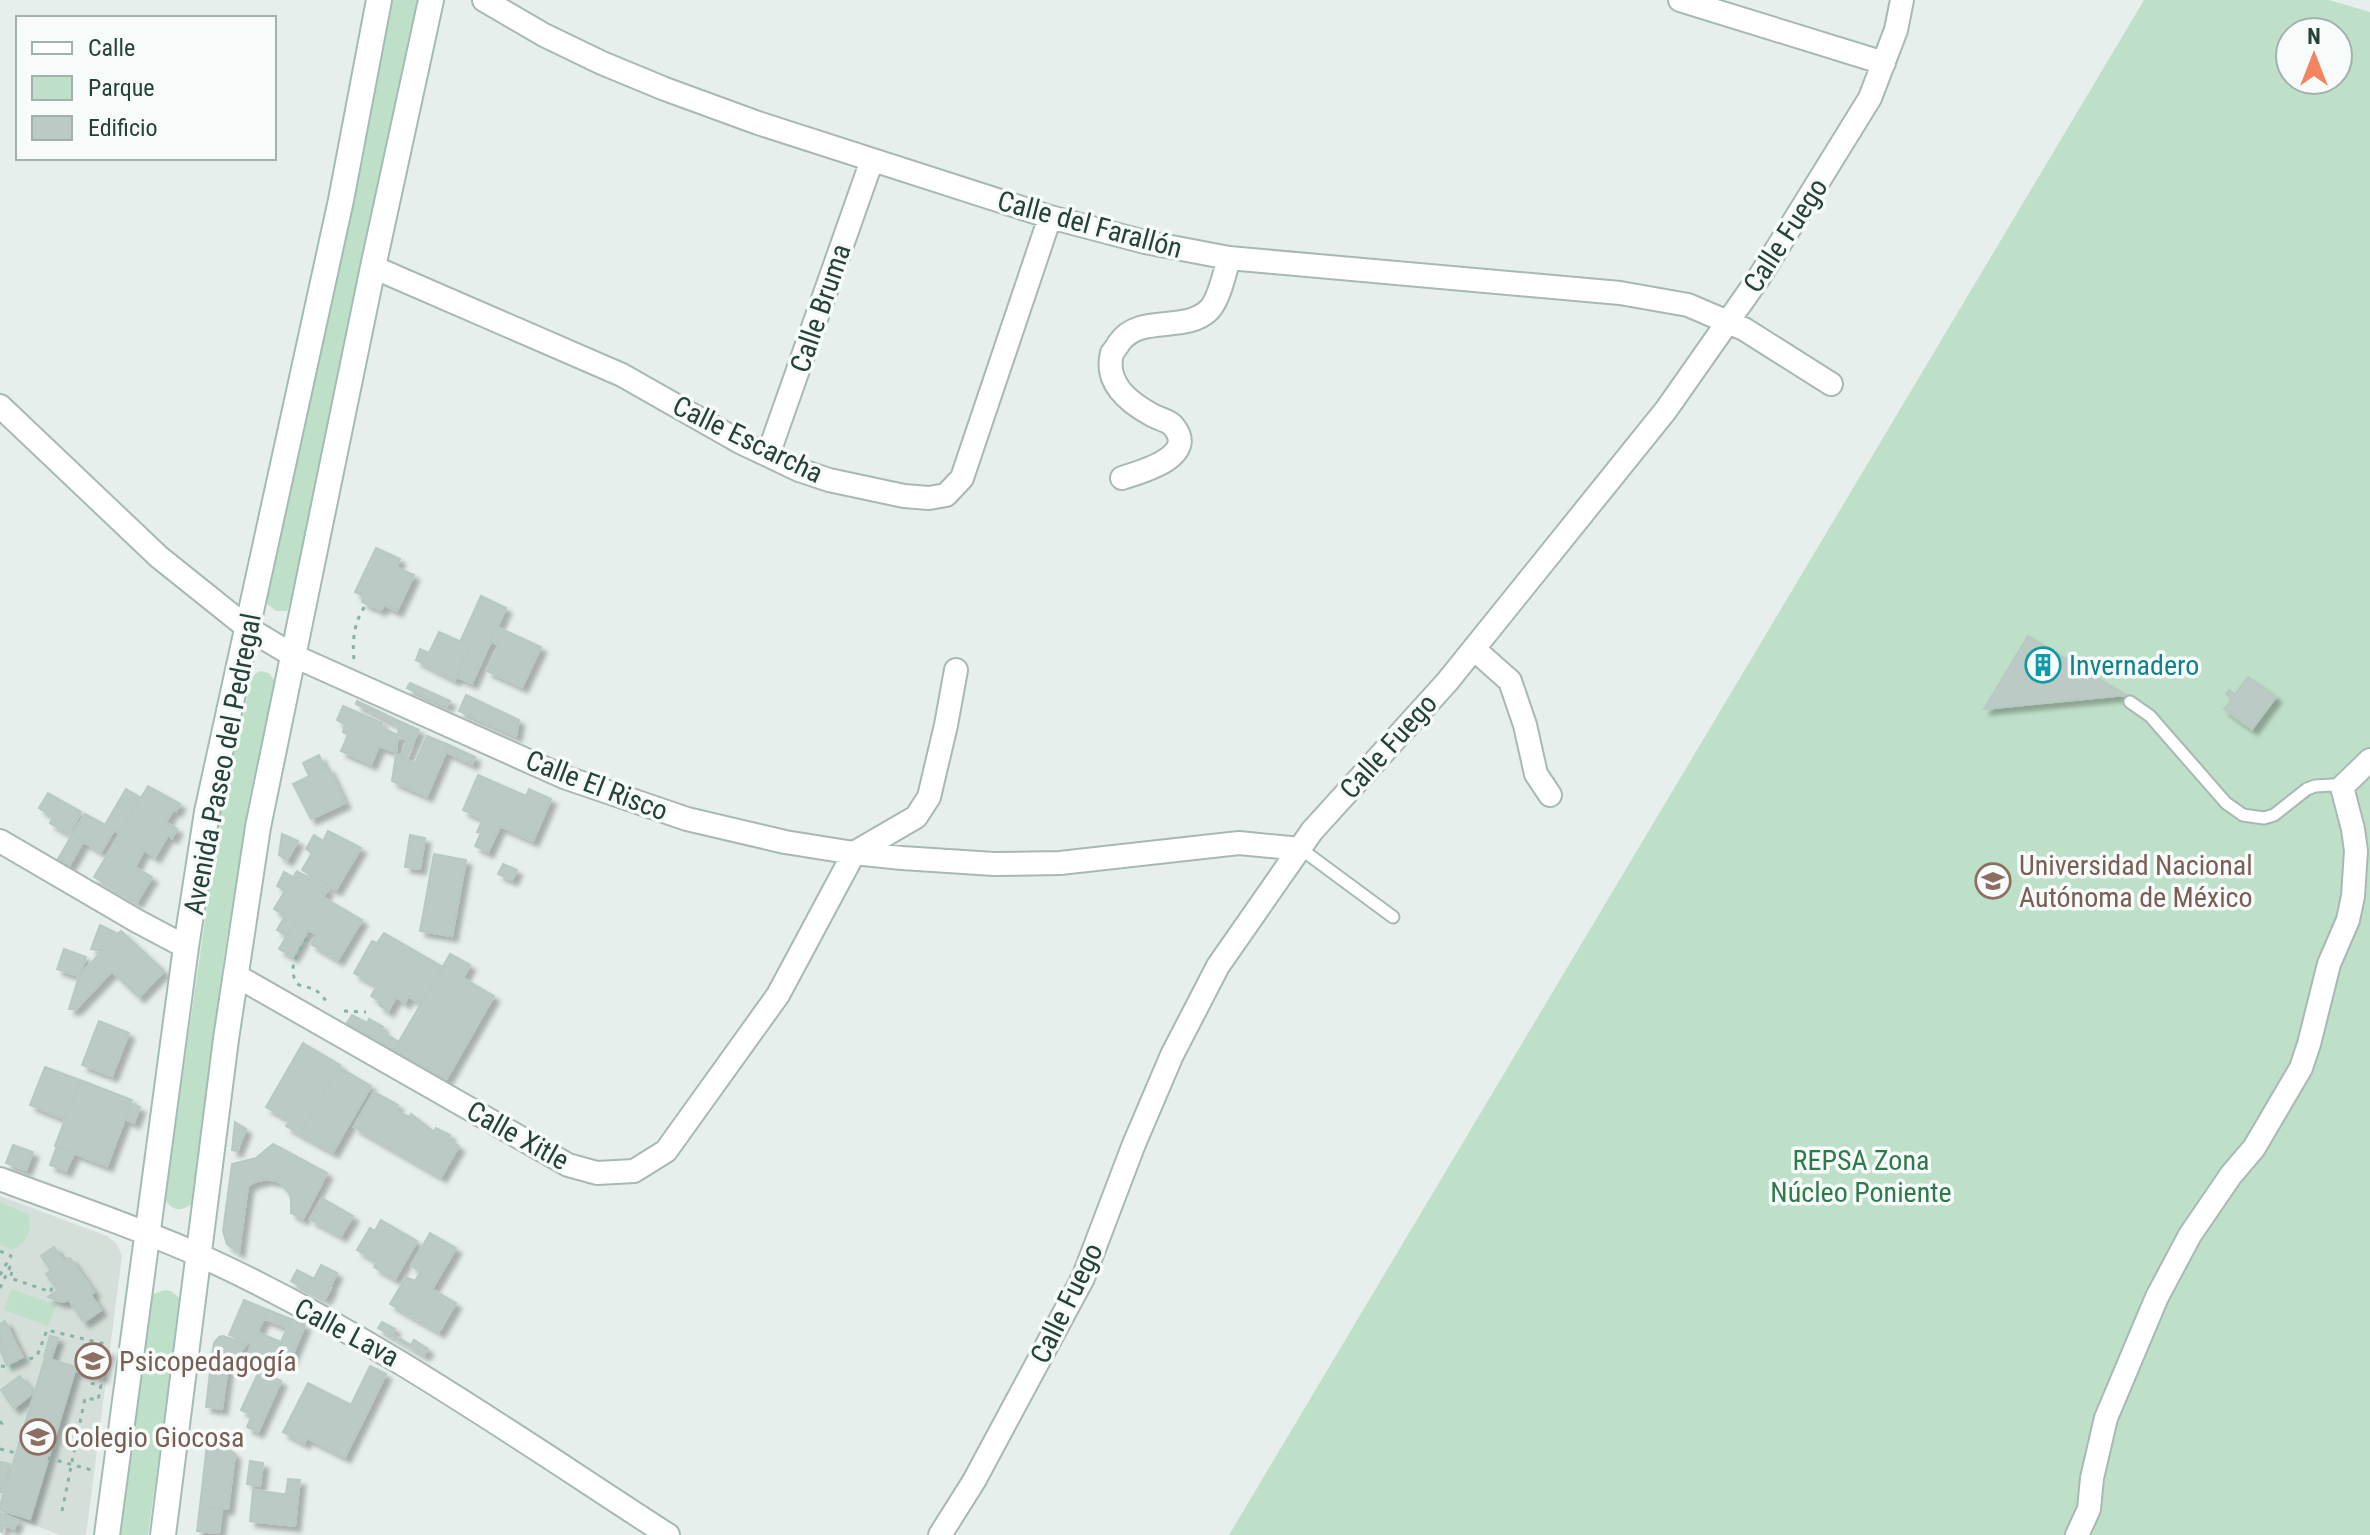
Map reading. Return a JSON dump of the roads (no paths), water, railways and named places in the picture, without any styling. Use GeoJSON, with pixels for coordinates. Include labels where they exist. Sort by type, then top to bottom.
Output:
{"type":"FeatureCollection","features":[{"type":"Feature","properties":{"kind":"main road","name":"Avenida Paseo del Pedregal"},"geometry":{"type":"LineString","coordinates":[[107,1535],[207,812],[341,200],[379,0]]}},
{"type":"Feature","properties":{"kind":"main road","name":"Avenida Paseo del Pedregal"},"geometry":{"type":"LineString","coordinates":[[163,1535],[235,975],[258,827],[431,0]]}},
{"type":"Feature","properties":{"kind":"street","name":"Calle del Farallón"},"geometry":{"type":"LineString","coordinates":[[484,0],[544,35],[602,63],[758,123],[1050,217],[1145,242],[1229,258],[1620,293],[1688,305],[1728,321],[1831,384]]}},
{"type":"Feature","properties":{"kind":"street"},"geometry":{"type":"LineString","coordinates":[[1680,0],[1884,63]]}},
{"type":"Feature","properties":{"kind":"street","name":"Calle Fuego"},"geometry":{"type":"LineString","coordinates":[[940,1535],[974,1481],[1083,1278],[1172,1055],[1218,966],[1312,831],[1447,682],[1666,410],[1813,193],[1870,98],[1896,30],[1902,0]]}},
{"type":"Feature","properties":{"kind":"street","name":"Calle Bruma"},"geometry":{"type":"LineString","coordinates":[[768,455],[872,160]]}},
{"type":"Feature","properties":{"kind":"street","name":"Calle Escarcha"},"geometry":{"type":"LineString","coordinates":[[373,267],[622,375],[740,442],[799,470],[829,480],[904,496],[929,498],[946,495],[962,478],[1050,217]]}},
{"type":"Feature","properties":{"kind":"street"},"geometry":{"type":"LineString","coordinates":[[1122,478],[1160,465],[1172,457],[1178,447],[1178,437],[1174,426],[1126,399],[1116,386],[1112,353],[1124,336],[1148,324],[1188,321],[1209,309],[1229,258]]}},
{"type":"Feature","properties":{"kind":"street","name":"Calle El Risco"},"geometry":{"type":"LineString","coordinates":[[0,406],[159,557],[249,629],[294,656],[564,777],[687,819],[785,842],[854,853],[994,864],[1089,860],[1239,843],[1301,849]]}},
{"type":"Feature","properties":{"kind":"street"},"geometry":{"type":"LineString","coordinates":[[1474,649],[1510,681],[1525,725],[1536,774],[1550,795]]}},
{"type":"Feature","properties":{"kind":"street"},"geometry":{"type":"LineString","coordinates":[[854,853],[916,817],[929,797],[956,670]]}},
{"type":"Feature","properties":{"kind":"street"},"geometry":{"type":"LineString","coordinates":[[2077,1535],[2089,1509],[2094,1463],[2106,1418],[2157,1297],[2190,1235],[2254,1148],[2301,1068],[2329,964],[2348,920],[2353,896],[2356,851],[2342,787],[2370,760]]}},
{"type":"Feature","properties":{"kind":"street"},"geometry":{"type":"LineString","coordinates":[[0,841],[186,947]]}},
{"type":"Feature","properties":{"kind":"street","name":"Calle Xitle"},"geometry":{"type":"LineString","coordinates":[[235,975],[568,1165],[597,1173],[634,1171],[666,1151],[778,995],[854,853]]}},
{"type":"Feature","properties":{"kind":"street","name":"Calle Lava"},"geometry":{"type":"LineString","coordinates":[[0,1179],[199,1255],[405,1364],[668,1535]]}},
{"type":"Feature","properties":{"kind":"lane"},"geometry":{"type":"LineString","coordinates":[[2130,702],[2150,716],[2226,803],[2243,815],[2264,818],[2274,815],[2307,789],[2332,785],[2342,787]]}},
{"type":"Feature","properties":{"kind":"lane"},"geometry":{"type":"LineString","coordinates":[[1301,849],[1393,917]]}},
{"type":"Feature","properties":{"kind":"place","name":"Invernadero"},"geometry":{"type":"Point","coordinates":[2043,665]}},
{"type":"Feature","properties":{"kind":"place","name":"Universidad Nacional Autónoma de México"},"geometry":{"type":"Point","coordinates":[1993,881]}},
{"type":"Feature","properties":{"kind":"place","name":"Psicopedagogía"},"geometry":{"type":"Point","coordinates":[93,1361]}},
{"type":"Feature","properties":{"kind":"place","name":"Colegio Giocosa"},"geometry":{"type":"Point","coordinates":[38,1437]}},
{"type":"Feature","properties":{"kind":"park label","name":"REPSA Zona Núcleo Poniente"},"geometry":{"type":"Point","coordinates":[1861,1176]}}]}
